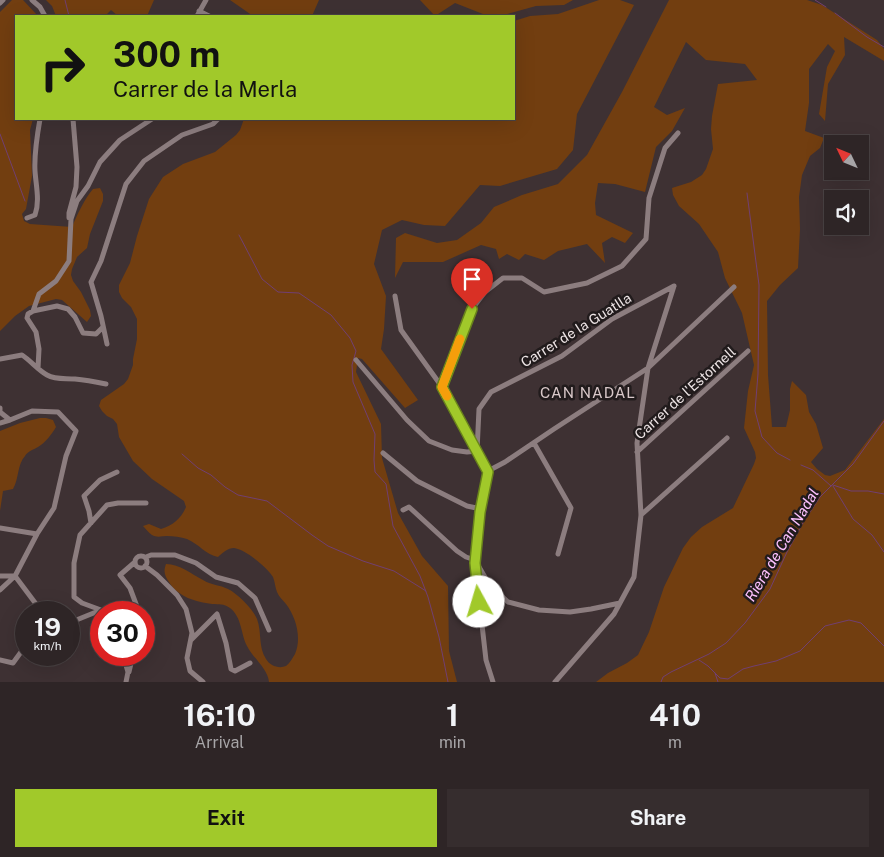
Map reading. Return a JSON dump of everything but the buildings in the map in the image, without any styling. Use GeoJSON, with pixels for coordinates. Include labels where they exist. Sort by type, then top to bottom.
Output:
{"type":"FeatureCollection","features":[{"type":"Feature","properties":{"kind":"street"},"geometry":{"type":"LineString","coordinates":[[0,3],[3,0]]}},
{"type":"Feature","properties":{"kind":"street"},"geometry":{"type":"LineString","coordinates":[[32,0],[40,7],[44,15]]}},
{"type":"Feature","properties":{"kind":"street"},"geometry":{"type":"LineString","coordinates":[[198,14],[206,0]]}},
{"type":"Feature","properties":{"kind":"street"},"geometry":{"type":"LineString","coordinates":[[27,218],[34,215],[37,207],[35,170],[36,140],[40,120]]}},
{"type":"Feature","properties":{"kind":"street"},"geometry":{"type":"LineString","coordinates":[[71,219],[69,218],[69,213],[76,187],[77,167],[73,120]]}},
{"type":"Feature","properties":{"kind":"street"},"geometry":{"type":"LineString","coordinates":[[33,310],[39,294],[56,281],[68,261],[71,219],[77,201],[88,186],[100,162],[120,140],[150,120]]}},
{"type":"Feature","properties":{"kind":"street"},"geometry":{"type":"LineString","coordinates":[[107,344],[91,282],[101,261],[126,184],[144,161],[182,135],[213,124],[217,120]]}},
{"type":"Feature","properties":{"kind":"street"},"geometry":{"type":"LineString","coordinates":[[442,387],[472,309],[485,292],[503,278],[522,278],[544,292],[587,283],[622,266],[646,240],[649,198],[665,148],[678,133]]}},
{"type":"Feature","properties":{"kind":"street","name":"Carrer de la Guatlla"},"geometry":{"type":"LineString","coordinates":[[477,450],[479,409],[491,392],[562,356],[612,319],[674,286],[648,368]]}},
{"type":"Feature","properties":{"kind":"street"},"geometry":{"type":"LineString","coordinates":[[488,472],[648,368],[734,288]]}},
{"type":"Feature","properties":{"kind":"street"},"geometry":{"type":"LineString","coordinates":[[395,296],[401,330],[442,387],[488,472],[481,509],[475,560],[486,660],[493,682]]}},
{"type":"Feature","properties":{"kind":"street"},"geometry":{"type":"LineString","coordinates":[[38,368],[39,350],[36,332],[27,318],[28,314],[33,310],[57,306],[68,309],[84,334],[96,334],[103,327]]}},
{"type":"Feature","properties":{"kind":"street","name":"Carrer de l'Estornell"},"geometry":{"type":"LineString","coordinates":[[638,452],[748,351]]}},
{"type":"Feature","properties":{"kind":"street"},"geometry":{"type":"LineString","coordinates":[[0,359],[22,355],[49,376],[106,384]]}},
{"type":"Feature","properties":{"kind":"street"},"geometry":{"type":"LineString","coordinates":[[356,360],[407,420],[429,441],[452,450],[467,452],[477,450]]}},
{"type":"Feature","properties":{"kind":"street"},"geometry":{"type":"LineString","coordinates":[[555,682],[614,614],[634,577],[641,515],[637,443],[648,368]]}},
{"type":"Feature","properties":{"kind":"street"},"geometry":{"type":"LineString","coordinates":[[0,408],[0,412],[10,420]]}},
{"type":"Feature","properties":{"kind":"street"},"geometry":{"type":"LineString","coordinates":[[0,423],[32,411],[58,412],[76,431],[66,456],[54,508],[37,534],[16,576],[0,590]]}},
{"type":"Feature","properties":{"kind":"street"},"geometry":{"type":"LineString","coordinates":[[641,515],[727,438]]}},
{"type":"Feature","properties":{"kind":"street"},"geometry":{"type":"LineString","coordinates":[[534,442],[571,508],[558,554]]}},
{"type":"Feature","properties":{"kind":"street"},"geometry":{"type":"LineString","coordinates":[[383,453],[417,481],[466,506],[481,509]]}},
{"type":"Feature","properties":{"kind":"street"},"geometry":{"type":"LineString","coordinates":[[91,523],[90,510],[84,496],[100,480],[117,472]]}},
{"type":"Feature","properties":{"kind":"street"},"geometry":{"type":"LineString","coordinates":[[90,606],[74,597],[74,563],[80,535],[107,505],[146,503]]}},
{"type":"Feature","properties":{"kind":"street"},"geometry":{"type":"LineString","coordinates":[[403,510],[409,507],[457,551],[475,560],[489,584],[508,602],[539,610],[570,612],[620,603]]}},
{"type":"Feature","properties":{"kind":"street"},"geometry":{"type":"LineString","coordinates":[[0,528],[37,534]]}},
{"type":"Feature","properties":{"kind":"street"},"geometry":{"type":"LineString","coordinates":[[135,601],[130,588],[120,575],[135,562],[138,556],[175,555],[196,563],[216,577],[238,583],[255,598],[269,630]]}},
{"type":"Feature","properties":{"kind":"street"},"geometry":{"type":"LineString","coordinates":[[145,566],[146,557]]}},
{"type":"Feature","properties":{"kind":"street"},"geometry":{"type":"LineString","coordinates":[[135,562],[136,566],[140,568],[145,566]]}},
{"type":"Feature","properties":{"kind":"street"},"geometry":{"type":"LineString","coordinates":[[145,566],[177,595],[186,609],[192,633],[187,658],[190,671],[203,682]]}},
{"type":"Feature","properties":{"kind":"street"},"geometry":{"type":"LineString","coordinates":[[0,576],[16,576]]}},
{"type":"Feature","properties":{"kind":"street"},"geometry":{"type":"LineString","coordinates":[[16,576],[34,601]]}},
{"type":"Feature","properties":{"kind":"street"},"geometry":{"type":"LineString","coordinates":[[191,640],[217,614],[226,643],[231,670],[235,671],[250,663]]}},
{"type":"Feature","properties":{"kind":"street"},"geometry":{"type":"LineString","coordinates":[[0,660],[13,663],[15,660]]}},
{"type":"Feature","properties":{"kind":"street"},"geometry":{"type":"LineString","coordinates":[[126,666],[128,672],[126,682]]}},
{"type":"Feature","properties":{"kind":"street"},"geometry":{"type":"LineString","coordinates":[[126,682],[130,666]]}},
{"type":"Feature","properties":{"kind":"shaded area"},"geometry":{"type":"Polygon","coordinates":[[[12,0],[23,0],[37,15],[15,15],[15,120],[33,120],[30,130],[32,176],[26,209],[22,214],[24,221],[30,224],[72,227],[84,202],[93,189],[100,188],[103,194],[103,201],[90,234],[87,248],[77,257],[71,275],[90,310],[91,316],[87,322],[62,300],[56,299],[29,306],[15,316],[0,331],[0,12],[12,0]]]}},
{"type":"Feature","properties":{"kind":"shaded area"},"geometry":{"type":"Polygon","coordinates":[[[46,0],[154,0],[147,15],[117,15],[111,10],[106,15],[56,15],[52,6],[46,0]]]}},
{"type":"Feature","properties":{"kind":"shaded area"},"geometry":{"type":"Polygon","coordinates":[[[230,0],[319,0],[312,15],[252,15],[230,0]]]}},
{"type":"Feature","properties":{"kind":"shaded area"},"geometry":{"type":"Polygon","coordinates":[[[420,0],[573,0],[564,5],[536,6],[504,15],[485,15],[455,3],[434,15],[420,0]]]}},
{"type":"Feature","properties":{"kind":"shaded area"},"geometry":{"type":"Polygon","coordinates":[[[599,0],[620,0],[634,5],[577,114],[573,150],[557,169],[500,186],[480,185],[445,226],[424,225],[402,220],[382,230],[374,264],[386,296],[381,349],[418,400],[405,408],[362,359],[358,358],[356,372],[381,424],[382,458],[398,513],[422,556],[448,586],[449,651],[457,682],[269,682],[263,668],[245,642],[239,621],[234,612],[225,605],[200,602],[182,595],[169,582],[165,569],[166,564],[171,564],[206,582],[236,594],[249,606],[257,619],[262,650],[266,659],[272,665],[280,667],[286,666],[295,654],[298,635],[293,615],[278,594],[273,577],[256,560],[239,549],[230,549],[218,557],[187,539],[152,535],[143,526],[149,524],[161,529],[169,526],[184,511],[186,507],[184,501],[152,479],[133,461],[119,437],[117,424],[99,406],[101,400],[124,384],[133,365],[137,339],[137,319],[131,307],[122,298],[119,292],[119,285],[130,263],[149,199],[163,177],[183,164],[215,152],[236,135],[244,120],[515,120],[515,21],[530,16],[558,14],[599,0]]]}},
{"type":"Feature","properties":{"kind":"shaded area"},"geometry":{"type":"Polygon","coordinates":[[[669,0],[807,0],[822,5],[877,40],[884,49],[884,61],[844,37],[845,55],[828,84],[825,121],[819,114],[827,67],[835,51],[828,44],[809,69],[809,103],[805,131],[824,138],[820,148],[810,156],[802,175],[799,197],[798,268],[767,301],[768,375],[772,427],[786,427],[790,410],[792,381],[806,395],[809,412],[816,424],[823,448],[811,462],[825,475],[830,476],[845,470],[884,419],[884,682],[596,682],[638,655],[649,632],[664,587],[683,548],[702,527],[733,508],[756,458],[744,428],[748,391],[754,365],[742,313],[725,278],[718,252],[699,224],[679,206],[673,195],[672,188],[691,182],[702,175],[706,169],[713,149],[712,116],[718,84],[757,80],[745,64],[706,60],[686,42],[654,107],[667,115],[685,108],[672,131],[656,147],[645,192],[615,184],[598,183],[595,203],[596,215],[633,233],[625,243],[612,237],[602,243],[605,263],[587,244],[558,251],[544,260],[525,254],[519,260],[507,254],[499,259],[496,249],[481,245],[443,262],[403,262],[395,278],[396,238],[405,233],[437,243],[457,240],[481,223],[494,207],[522,195],[558,184],[587,155],[669,0]]]}},
{"type":"Feature","properties":{"kind":"shaded area"},"geometry":{"type":"Polygon","coordinates":[[[40,418],[53,420],[56,427],[46,441],[28,453],[22,460],[13,489],[3,491],[0,511],[0,431],[40,418]]]}},
{"type":"Feature","properties":{"kind":"waterway"},"geometry":{"type":"LineString","coordinates":[[65,0],[69,15]]}},
{"type":"Feature","properties":{"kind":"waterway"},"geometry":{"type":"LineString","coordinates":[[815,0],[826,7]]}},
{"type":"Feature","properties":{"kind":"waterway"},"geometry":{"type":"LineString","coordinates":[[835,13],[884,47]]}},
{"type":"Feature","properties":{"kind":"waterway"},"geometry":{"type":"LineString","coordinates":[[0,134],[25,201]]}},
{"type":"Feature","properties":{"kind":"waterway"},"geometry":{"type":"LineString","coordinates":[[747,193],[759,285],[758,374],[755,411],[762,437],[777,453],[790,460]]}},
{"type":"Feature","properties":{"kind":"waterway"},"geometry":{"type":"LineString","coordinates":[[239,235],[262,279],[278,292],[299,293],[331,315],[350,338],[356,351],[352,365],[353,382],[375,434],[375,472],[386,484],[393,526],[420,576],[428,597],[439,637],[448,682]]}},
{"type":"Feature","properties":{"kind":"waterway","name":"Riera de Can Nadal"},"geometry":{"type":"LineString","coordinates":[[661,682],[663,677],[671,672],[709,654],[726,643],[745,623],[770,589],[787,552],[820,497],[853,464],[884,421]]}},
{"type":"Feature","properties":{"kind":"waterway"},"geometry":{"type":"LineString","coordinates":[[182,454],[198,468],[238,495],[267,501],[328,546],[363,561],[394,571],[426,591]]}},
{"type":"Feature","properties":{"kind":"waterway"},"geometry":{"type":"LineString","coordinates":[[801,465],[813,470],[831,486]]}},
{"type":"Feature","properties":{"kind":"waterway"},"geometry":{"type":"LineString","coordinates":[[833,485],[851,491],[868,491],[884,494]]}},
{"type":"Feature","properties":{"kind":"waterway"},"geometry":{"type":"LineString","coordinates":[[833,486],[853,519],[872,535],[884,552]]}},
{"type":"Feature","properties":{"kind":"waterway"},"geometry":{"type":"LineString","coordinates":[[699,660],[720,678],[728,679],[743,669],[776,661],[800,651],[825,626],[849,620],[861,623],[884,646]]}},
{"type":"Feature","properties":{"kind":"waterway"},"geometry":{"type":"LineString","coordinates":[[715,673],[718,682]]}},
{"type":"Feature","properties":{"kind":"slow traffic"},"geometry":{"type":"LineString","coordinates":[[447,396],[442,387],[460,339]]}},
{"type":"Feature","properties":{"kind":"district","name":"CAN NADAL"},"geometry":{"type":"Point","coordinates":[588,393]}},
{"type":"Feature","properties":{"kind":"route"},"geometry":{"type":"LineString","coordinates":[[472,309],[442,387],[488,472],[480,512],[475,563],[479,602]]}}]}
